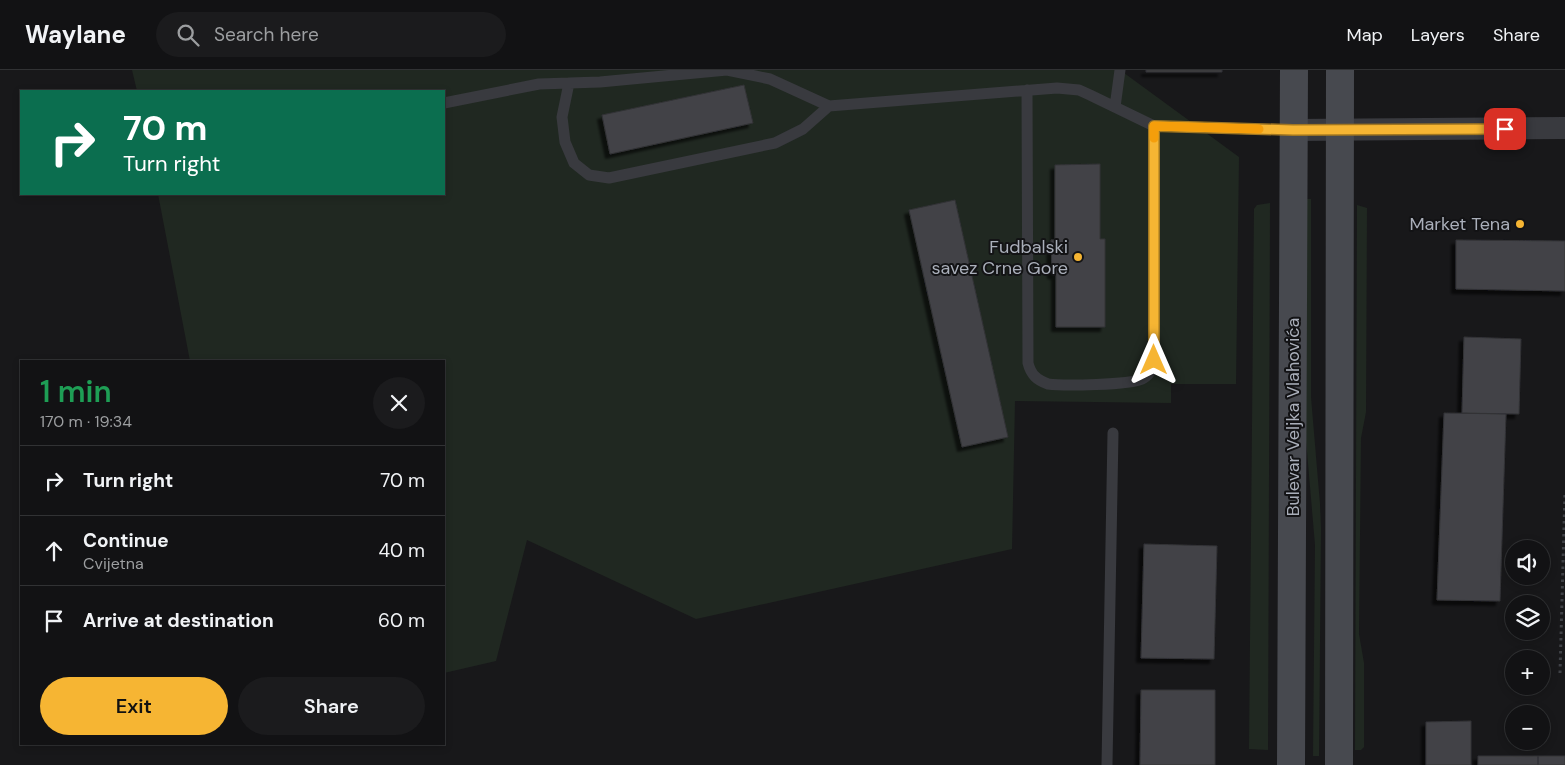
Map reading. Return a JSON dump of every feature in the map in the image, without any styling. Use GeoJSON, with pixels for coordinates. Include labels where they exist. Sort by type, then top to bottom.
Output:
{"type":"FeatureCollection","features":[{"type":"Feature","properties":{"kind":"main road","name":"Bulevar Veljka Vlahovića"},"geometry":{"type":"LineString","coordinates":[[1291,765],[1294,70]]}},
{"type":"Feature","properties":{"kind":"main road"},"geometry":{"type":"LineString","coordinates":[[1338,765],[1340,70]]}},
{"type":"Feature","properties":{"kind":"street"},"geometry":{"type":"LineString","coordinates":[[1293,130],[1565,128]]}},
{"type":"Feature","properties":{"kind":"lane"},"geometry":{"type":"LineString","coordinates":[[445,103],[539,84],[600,82],[727,70],[770,79],[829,106],[1057,88],[1079,90],[1154,126],[1293,130]]}},
{"type":"Feature","properties":{"kind":"lane"},"geometry":{"type":"LineString","coordinates":[[1115,107],[1120,70]]}},
{"type":"Feature","properties":{"kind":"lane"},"geometry":{"type":"LineString","coordinates":[[569,83],[562,117],[565,142],[574,163],[589,175],[609,178],[775,143],[803,130],[829,106]]}},
{"type":"Feature","properties":{"kind":"lane"},"geometry":{"type":"LineString","coordinates":[[1027,90],[1028,363],[1029,369],[1036,379],[1048,384],[1129,382],[1144,378],[1153,367],[1154,126]]}},
{"type":"Feature","properties":{"kind":"lane"},"geometry":{"type":"LineString","coordinates":[[1106,765],[1113,433]]}},
{"type":"Feature","properties":{"kind":"path"},"geometry":{"type":"LineString","coordinates":[[1560,674],[1565,491]]}},
{"type":"Feature","properties":{"kind":"shaded area"},"geometry":{"type":"Polygon","coordinates":[[[132,70],[1120,70],[1239,157],[1236,384],[1171,384],[1171,403],[1015,401],[1012,549],[696,619],[527,540],[496,661],[445,673],[445,360],[190,360],[158,195],[445,195],[445,90],[137,90],[132,70]]]}},
{"type":"Feature","properties":{"kind":"shaded area"},"geometry":{"type":"Polygon","coordinates":[[[1306,199],[1311,199],[1311,397],[1321,529],[1319,756],[1313,756],[1315,545],[1306,440],[1306,199]]]}},
{"type":"Feature","properties":{"kind":"shaded area"},"geometry":{"type":"Polygon","coordinates":[[[1270,203],[1268,750],[1249,749],[1254,209],[1257,205],[1270,203]]]}},
{"type":"Feature","properties":{"kind":"shaded area"},"geometry":{"type":"Polygon","coordinates":[[[1357,205],[1367,208],[1366,412],[1361,438],[1359,634],[1364,663],[1364,747],[1361,750],[1355,750],[1357,205]]]}},
{"type":"Feature","properties":{"kind":"building"},"geometry":{"type":"Polygon","coordinates":[[[1146,70],[1222,70],[1222,72],[1146,72],[1146,70]]]}},
{"type":"Feature","properties":{"kind":"building"},"geometry":{"type":"Polygon","coordinates":[[[744,85],[753,123],[610,154],[602,115],[744,85]]]}},
{"type":"Feature","properties":{"kind":"building","name":"Fudbalski savez Crne Gore"},"geometry":{"type":"Polygon","coordinates":[[[1100,164],[1100,239],[1105,239],[1105,327],[1056,327],[1056,275],[1052,274],[1051,240],[1055,240],[1055,165],[1100,164]]]}},
{"type":"Feature","properties":{"kind":"building"},"geometry":{"type":"Polygon","coordinates":[[[955,200],[1008,437],[962,447],[909,210],[955,200]]]}},
{"type":"Feature","properties":{"kind":"building"},"geometry":{"type":"Polygon","coordinates":[[[1456,240],[1565,241],[1565,291],[1456,289],[1456,240]]]}},
{"type":"Feature","properties":{"kind":"building"},"geometry":{"type":"Polygon","coordinates":[[[1464,337],[1521,339],[1519,414],[1462,413],[1464,337]]]}},
{"type":"Feature","properties":{"kind":"building"},"geometry":{"type":"Polygon","coordinates":[[[1444,413],[1506,414],[1500,601],[1437,600],[1444,413]]]}},
{"type":"Feature","properties":{"kind":"building"},"geometry":{"type":"Polygon","coordinates":[[[1144,544],[1217,546],[1214,659],[1141,658],[1144,544]]]}},
{"type":"Feature","properties":{"kind":"building"},"geometry":{"type":"Polygon","coordinates":[[[1141,690],[1215,690],[1215,765],[1140,765],[1141,690]]]}},
{"type":"Feature","properties":{"kind":"building"},"geometry":{"type":"Polygon","coordinates":[[[1471,721],[1471,765],[1426,765],[1426,722],[1471,721]]]}},
{"type":"Feature","properties":{"kind":"building"},"geometry":{"type":"Polygon","coordinates":[[[1478,756],[1538,756],[1538,765],[1478,765],[1478,756]]]}},
{"type":"Feature","properties":{"kind":"building"},"geometry":{"type":"Polygon","coordinates":[[[1538,756],[1565,756],[1565,765],[1538,765],[1538,756]]]}},
{"type":"Feature","properties":{"kind":"slow traffic"},"geometry":{"type":"LineString","coordinates":[[1154,138],[1154,126],[1259,129]]}},
{"type":"Feature","properties":{"kind":"place","name":"Market Tena"},"geometry":{"type":"Point","coordinates":[1520,224]}},
{"type":"Feature","properties":{"kind":"place","name":"Fudbalski savez Crne Gore"},"geometry":{"type":"Point","coordinates":[1078,257]}},
{"type":"Feature","properties":{"kind":"route"},"geometry":{"type":"LineString","coordinates":[[1154,360],[1154,126],[1293,130],[1505,129]]}}]}
